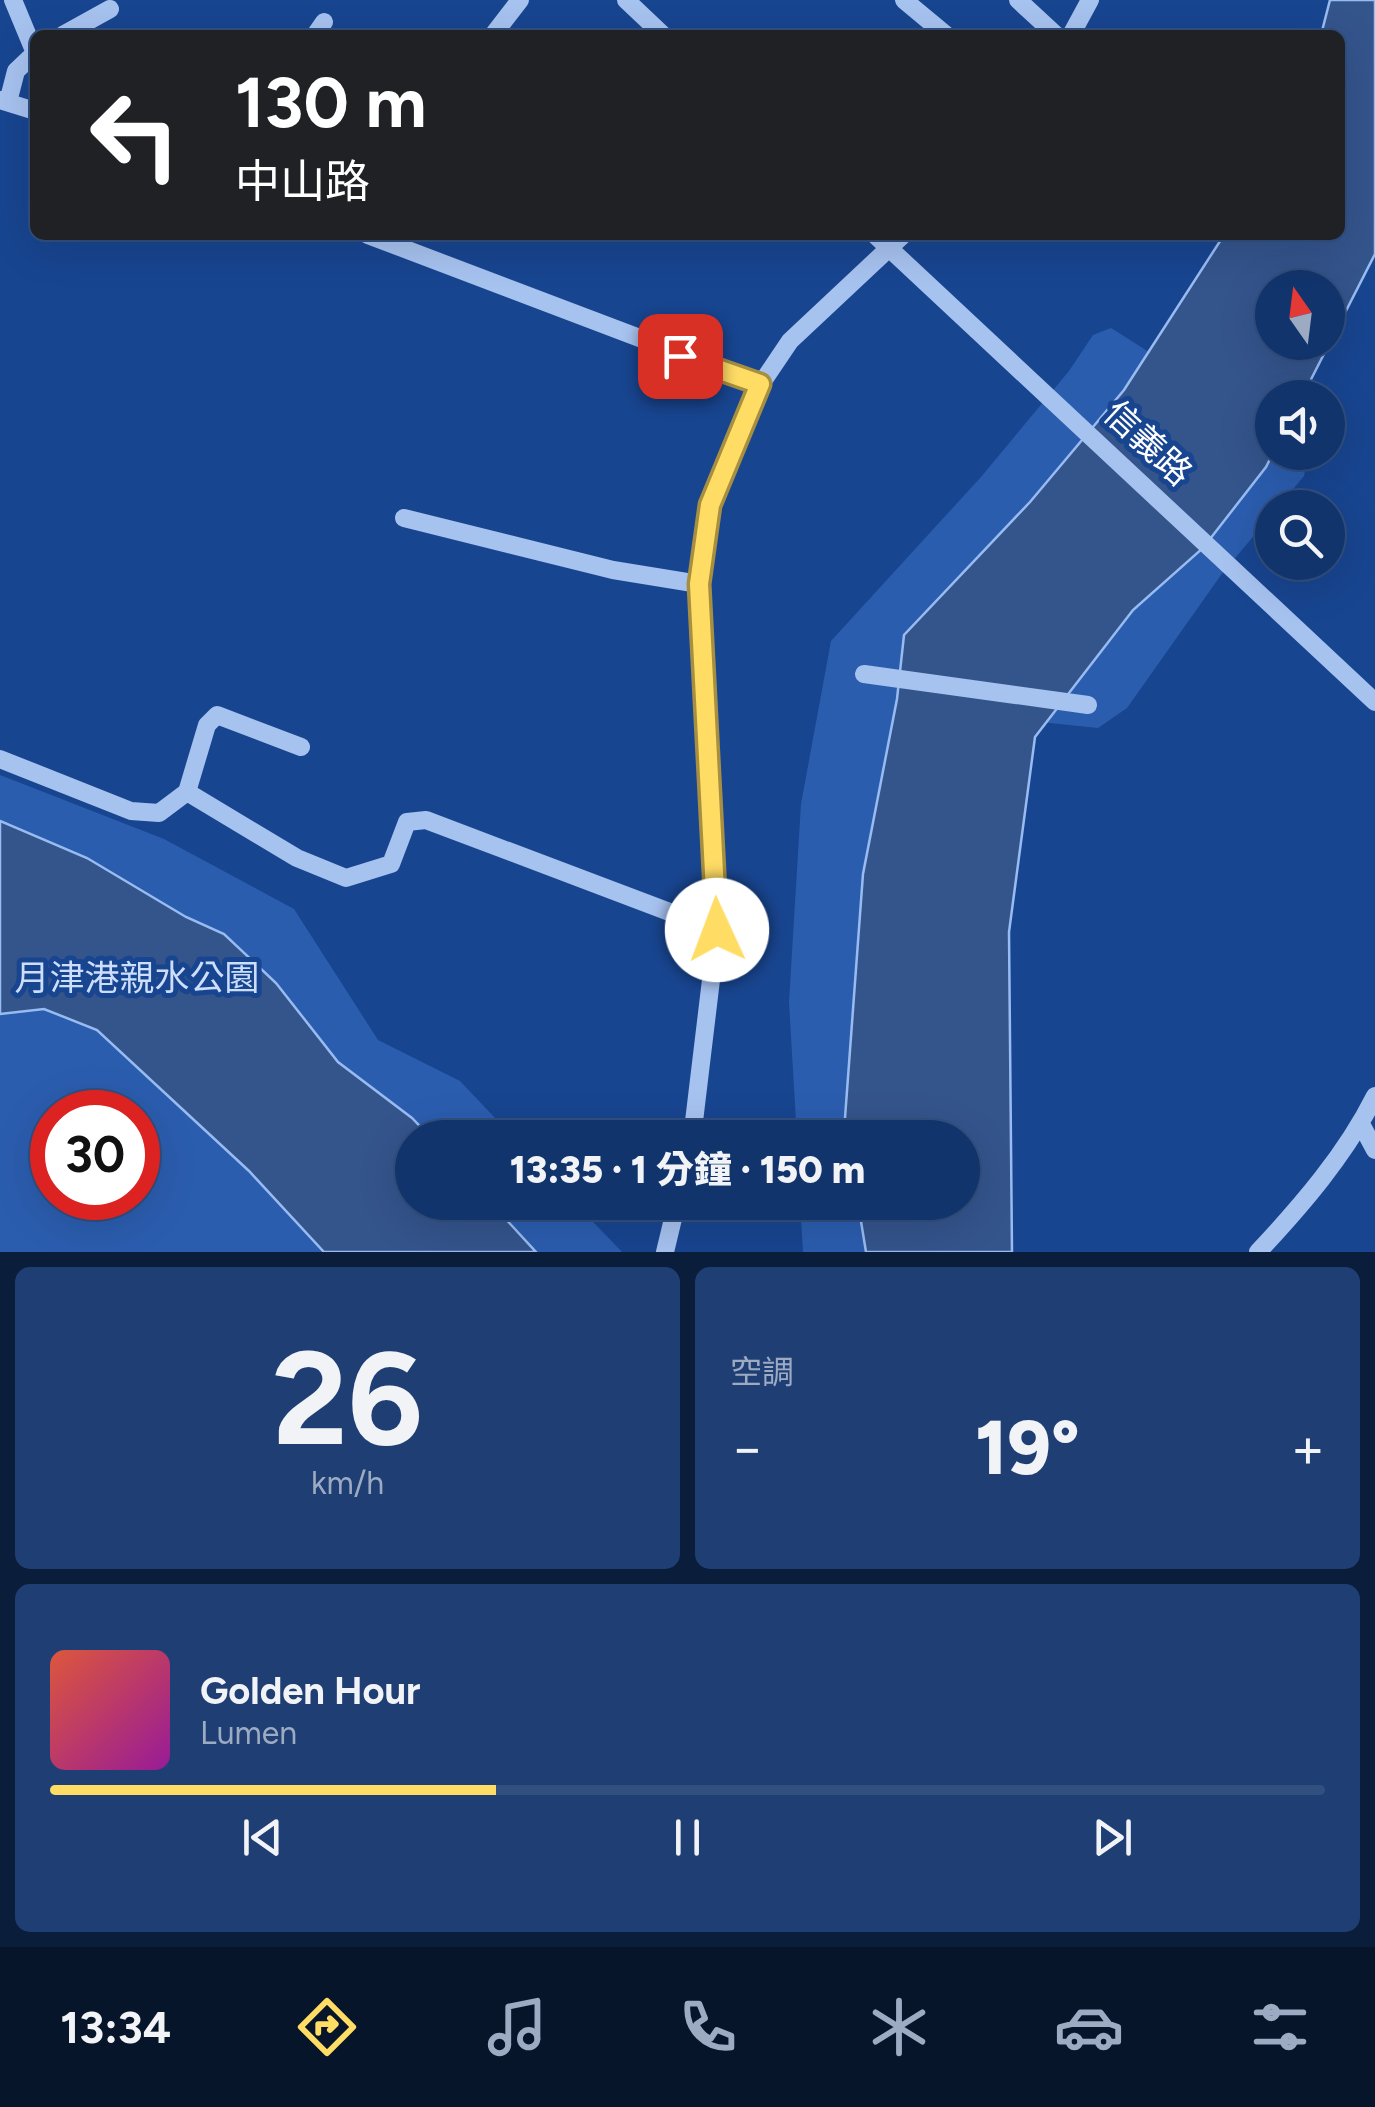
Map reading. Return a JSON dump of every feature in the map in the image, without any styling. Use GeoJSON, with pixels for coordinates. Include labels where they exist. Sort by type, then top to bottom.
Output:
{"type":"FeatureCollection","features":[{"type":"Feature","properties":{"kind":"street"},"geometry":{"type":"LineString","coordinates":[[13,0],[30,41]]}},
{"type":"Feature","properties":{"kind":"street"},"geometry":{"type":"LineString","coordinates":[[496,30],[520,0]]}},
{"type":"Feature","properties":{"kind":"street"},"geometry":{"type":"LineString","coordinates":[[626,0],[658,30]]}},
{"type":"Feature","properties":{"kind":"street"},"geometry":{"type":"LineString","coordinates":[[904,0],[940,30]]}},
{"type":"Feature","properties":{"kind":"street"},"geometry":{"type":"LineString","coordinates":[[1018,0],[1051,30]]}},
{"type":"Feature","properties":{"kind":"street"},"geometry":{"type":"LineString","coordinates":[[1074,30],[1090,0]]}},
{"type":"Feature","properties":{"kind":"street"},"geometry":{"type":"LineString","coordinates":[[72,30],[110,9]]}},
{"type":"Feature","properties":{"kind":"street"},"geometry":{"type":"LineString","coordinates":[[30,58],[16,71],[4,101],[30,109]]}},
{"type":"Feature","properties":{"kind":"street"},"geometry":{"type":"LineString","coordinates":[[381,240],[760,384]]}},
{"type":"Feature","properties":{"kind":"street"},"geometry":{"type":"LineString","coordinates":[[694,1120],[717,930],[699,584],[710,505],[760,384],[790,341],[888,240]]}},
{"type":"Feature","properties":{"kind":"street","name":"信義路"},"geometry":{"type":"LineString","coordinates":[[890,240],[924,282],[1375,702]]}},
{"type":"Feature","properties":{"kind":"street"},"geometry":{"type":"LineString","coordinates":[[404,518],[613,570],[699,584]]}},
{"type":"Feature","properties":{"kind":"street"},"geometry":{"type":"LineString","coordinates":[[864,674],[1088,705]]}},
{"type":"Feature","properties":{"kind":"street"},"geometry":{"type":"LineString","coordinates":[[0,760],[132,811],[159,812],[187,792],[207,725],[217,715],[301,747]]}},
{"type":"Feature","properties":{"kind":"street"},"geometry":{"type":"LineString","coordinates":[[187,792],[297,858],[346,878],[390,864],[407,822],[426,820],[717,930]]}},
{"type":"Feature","properties":{"kind":"street"},"geometry":{"type":"LineString","coordinates":[[1258,1252],[1300,1208],[1361,1124],[1375,1096]]}},
{"type":"Feature","properties":{"kind":"street"},"geometry":{"type":"LineString","coordinates":[[1361,1124],[1375,1150]]}},
{"type":"Feature","properties":{"kind":"street"},"geometry":{"type":"LineString","coordinates":[[664,1252],[672,1220]]}},
{"type":"Feature","properties":{"kind":"green space"},"geometry":{"type":"Polygon","coordinates":[[[1111,328],[1255,419],[1255,470],[1305,470],[1304,476],[1292,490],[1255,490],[1255,534],[1221,575],[1127,708],[1098,728],[912,709],[904,1120],[796,1120],[789,1002],[801,804],[831,641],[981,477],[1069,371],[1093,335],[1111,328]]]}},
{"type":"Feature","properties":{"kind":"green space","name":"月津港親水公園"},"geometry":{"type":"Polygon","coordinates":[[[0,775],[164,839],[294,909],[378,1040],[460,1081],[497,1120],[395,1120],[395,1220],[591,1220],[622,1252],[0,1252],[0,775]]]}},
{"type":"Feature","properties":{"kind":"green space"},"geometry":{"type":"Polygon","coordinates":[[[801,1220],[903,1220],[902,1252],[803,1252],[801,1220]]]}},
{"type":"Feature","properties":{"kind":"shaded area"},"geometry":{"type":"Polygon","coordinates":[[[1330,0],[1375,0],[1375,254],[1345,313],[1345,270],[1255,270],[1255,360],[1321,360],[1311,380],[1255,380],[1255,470],[1264,470],[1203,548],[1133,610],[1035,737],[1009,932],[1012,1252],[866,1252],[861,1220],[980,1220],[980,1120],[845,1118],[863,874],[897,699],[904,635],[1030,502],[1124,390],[1221,240],[1345,240],[1345,30],[1322,30],[1330,0]]]}},
{"type":"Feature","properties":{"kind":"shaded area"},"geometry":{"type":"Polygon","coordinates":[[[0,821],[87,858],[186,917],[224,934],[276,983],[338,1062],[412,1118],[395,1120],[395,1220],[507,1220],[536,1252],[324,1252],[249,1171],[97,1030],[44,1009],[0,1014],[0,821]]]}},
{"type":"Feature","properties":{"kind":"route"},"geometry":{"type":"LineString","coordinates":[[680,356],[760,384],[710,505],[699,584],[717,930]]}}]}
